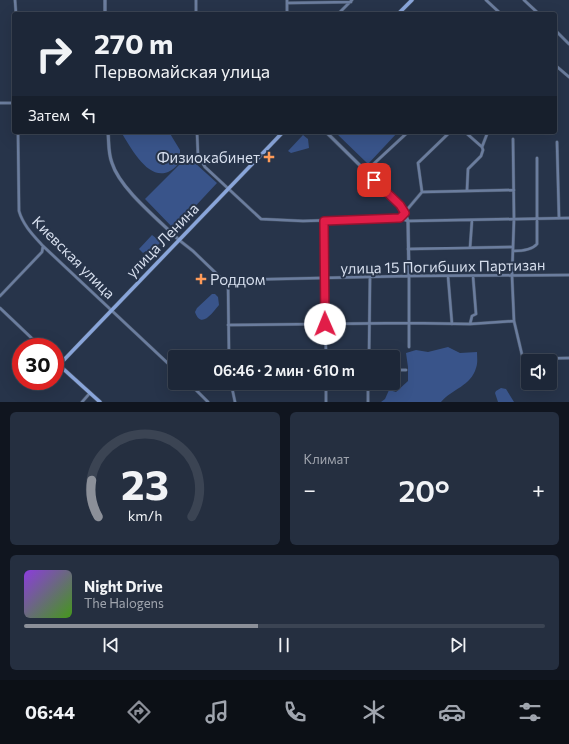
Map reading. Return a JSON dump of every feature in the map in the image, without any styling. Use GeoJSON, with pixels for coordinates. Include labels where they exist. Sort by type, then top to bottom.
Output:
{"type":"FeatureCollection","features":[{"type":"Feature","properties":{"kind":"main road"},"geometry":{"type":"LineString","coordinates":[[400,12],[412,0]]}},
{"type":"Feature","properties":{"kind":"main road","name":"улица Ленина"},"geometry":{"type":"LineString","coordinates":[[64,360],[281,134]]}},
{"type":"Feature","properties":{"kind":"main road"},"geometry":{"type":"LineString","coordinates":[[64,370],[100,402]]}},
{"type":"Feature","properties":{"kind":"street"},"geometry":{"type":"LineString","coordinates":[[15,0],[16,12]]}},
{"type":"Feature","properties":{"kind":"street"},"geometry":{"type":"LineString","coordinates":[[105,0],[105,12]]}},
{"type":"Feature","properties":{"kind":"street"},"geometry":{"type":"LineString","coordinates":[[196,0],[196,12]]}},
{"type":"Feature","properties":{"kind":"street"},"geometry":{"type":"LineString","coordinates":[[486,0],[499,12]]}},
{"type":"Feature","properties":{"kind":"street"},"geometry":{"type":"LineString","coordinates":[[524,0],[536,12]]}},
{"type":"Feature","properties":{"kind":"street"},"geometry":{"type":"LineString","coordinates":[[287,2],[352,1]]}},
{"type":"Feature","properties":{"kind":"street"},"geometry":{"type":"LineString","coordinates":[[340,12],[352,1]]}},
{"type":"Feature","properties":{"kind":"street"},"geometry":{"type":"LineString","coordinates":[[557,32],[569,44]]}},
{"type":"Feature","properties":{"kind":"street"},"geometry":{"type":"LineString","coordinates":[[559,69],[569,77]]}},
{"type":"Feature","properties":{"kind":"street"},"geometry":{"type":"LineString","coordinates":[[0,103],[12,103]]}},
{"type":"Feature","properties":{"kind":"street","name":"Киевская улица"},"geometry":{"type":"LineString","coordinates":[[18,134],[19,211],[25,226],[43,246],[168,363]]}},
{"type":"Feature","properties":{"kind":"street"},"geometry":{"type":"LineString","coordinates":[[108,134],[109,154],[120,180],[130,192],[179,240],[193,251],[223,280],[228,280],[229,350]]}},
{"type":"Feature","properties":{"kind":"street"},"geometry":{"type":"LineString","coordinates":[[197,134],[198,155],[200,161],[261,220],[324,221],[400,218],[408,221],[569,218]]}},
{"type":"Feature","properties":{"kind":"street"},"geometry":{"type":"LineString","coordinates":[[328,134],[400,205],[405,213],[408,221],[409,347]]}},
{"type":"Feature","properties":{"kind":"street"},"geometry":{"type":"LineString","coordinates":[[366,171],[406,134]]}},
{"type":"Feature","properties":{"kind":"street"},"geometry":{"type":"LineString","coordinates":[[400,218],[422,192],[418,163],[448,134]]}},
{"type":"Feature","properties":{"kind":"street"},"geometry":{"type":"LineString","coordinates":[[467,134],[482,147]]}},
{"type":"Feature","properties":{"kind":"street"},"geometry":{"type":"LineString","coordinates":[[468,190],[468,172],[481,156],[483,150],[482,147],[487,134]]}},
{"type":"Feature","properties":{"kind":"street"},"geometry":{"type":"LineString","coordinates":[[513,138],[514,219],[512,276],[514,321],[523,359],[569,358]]}},
{"type":"Feature","properties":{"kind":"street"},"geometry":{"type":"LineString","coordinates":[[557,142],[559,218]]}},
{"type":"Feature","properties":{"kind":"street"},"geometry":{"type":"LineString","coordinates":[[513,251],[521,251],[536,246],[538,219],[538,158]]}},
{"type":"Feature","properties":{"kind":"street"},"geometry":{"type":"LineString","coordinates":[[422,192],[514,190]]}},
{"type":"Feature","properties":{"kind":"street"},"geometry":{"type":"LineString","coordinates":[[470,248],[472,220]]}},
{"type":"Feature","properties":{"kind":"street"},"geometry":{"type":"LineString","coordinates":[[324,221],[326,350]]}},
{"type":"Feature","properties":{"kind":"street"},"geometry":{"type":"LineString","coordinates":[[0,296],[42,252],[43,246]]}},
{"type":"Feature","properties":{"kind":"street"},"geometry":{"type":"LineString","coordinates":[[408,249],[513,247]]}},
{"type":"Feature","properties":{"kind":"street","name":"улица 15 Погибших Партизан"},"geometry":{"type":"LineString","coordinates":[[228,280],[409,276],[569,275]]}},
{"type":"Feature","properties":{"kind":"street"},"geometry":{"type":"LineString","coordinates":[[448,276],[452,324]]}},
{"type":"Feature","properties":{"kind":"street"},"geometry":{"type":"LineString","coordinates":[[470,324],[472,316],[476,314],[473,276]]}},
{"type":"Feature","properties":{"kind":"street"},"geometry":{"type":"LineString","coordinates":[[369,350],[370,277]]}},
{"type":"Feature","properties":{"kind":"street"},"geometry":{"type":"LineString","coordinates":[[0,308],[32,338]]}},
{"type":"Feature","properties":{"kind":"street"},"geometry":{"type":"LineString","coordinates":[[228,325],[369,323],[470,324],[514,321]]}},
{"type":"Feature","properties":{"kind":"street"},"geometry":{"type":"LineString","coordinates":[[400,370],[406,370]]}},
{"type":"Feature","properties":{"kind":"street"},"geometry":{"type":"LineString","coordinates":[[196,390],[208,402]]}},
{"type":"Feature","properties":{"kind":"street"},"geometry":{"type":"LineString","coordinates":[[232,390],[235,402]]}},
{"type":"Feature","properties":{"kind":"street"},"geometry":{"type":"LineString","coordinates":[[326,390],[326,402]]}},
{"type":"Feature","properties":{"kind":"street"},"geometry":{"type":"LineString","coordinates":[[368,390],[368,402]]}},
{"type":"Feature","properties":{"kind":"street"},"geometry":{"type":"LineString","coordinates":[[82,402],[90,393]]}},
{"type":"Feature","properties":{"kind":"shaded area"},"geometry":{"type":"Polygon","coordinates":[[[122,134],[170,134],[180,150],[180,162],[171,170],[162,173],[154,172],[139,159],[122,134]]]}},
{"type":"Feature","properties":{"kind":"shaded area"},"geometry":{"type":"Polygon","coordinates":[[[337,134],[396,134],[368,164],[337,134]]]}},
{"type":"Feature","properties":{"kind":"shaded area"},"geometry":{"type":"Polygon","coordinates":[[[303,135],[308,139],[309,148],[291,153],[288,151],[303,135]]]}},
{"type":"Feature","properties":{"kind":"shaded area"},"geometry":{"type":"Polygon","coordinates":[[[195,163],[217,183],[174,229],[145,199],[179,165],[195,163]]]}},
{"type":"Feature","properties":{"kind":"shaded area"},"geometry":{"type":"Polygon","coordinates":[[[152,235],[161,242],[149,253],[146,251],[143,253],[139,249],[152,235]]]}},
{"type":"Feature","properties":{"kind":"shaded area"},"geometry":{"type":"Polygon","coordinates":[[[212,294],[215,294],[218,297],[219,305],[207,318],[204,320],[200,319],[195,312],[197,308],[212,294]]]}},
{"type":"Feature","properties":{"kind":"shaded area"},"geometry":{"type":"Polygon","coordinates":[[[448,347],[460,353],[477,352],[477,362],[474,374],[466,383],[441,402],[381,402],[385,399],[389,390],[396,392],[400,390],[408,381],[406,353],[416,350],[428,352],[448,347]]]}},
{"type":"Feature","properties":{"kind":"shaded area"},"geometry":{"type":"Polygon","coordinates":[[[501,388],[506,389],[514,402],[498,402],[495,393],[501,388]]]}},
{"type":"Feature","properties":{"kind":"place","name":"Физиокабинет"},"geometry":{"type":"Point","coordinates":[269,157]}},
{"type":"Feature","properties":{"kind":"place","name":"Роддом"},"geometry":{"type":"Point","coordinates":[201,279]}},
{"type":"Feature","properties":{"kind":"route"},"geometry":{"type":"LineString","coordinates":[[325,324],[324,221],[400,218],[405,213],[400,205],[374,180]]}}]}
